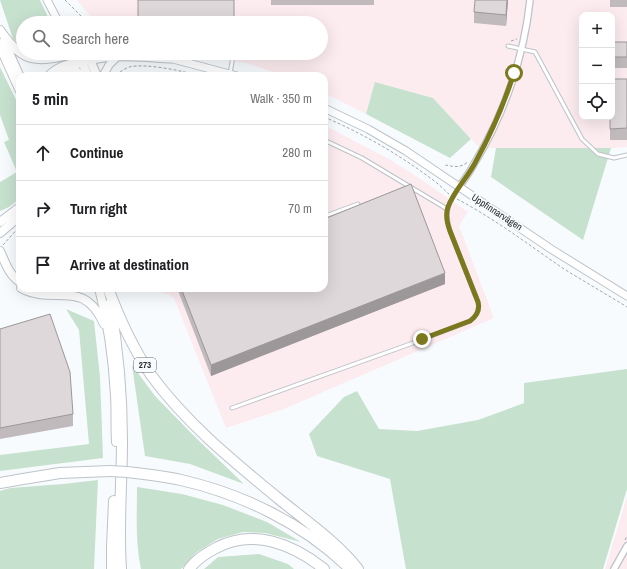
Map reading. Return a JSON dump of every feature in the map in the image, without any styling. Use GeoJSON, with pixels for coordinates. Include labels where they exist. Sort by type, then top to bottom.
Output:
{"type":"FeatureCollection","features":[{"type":"Feature","properties":{"kind":"highway"},"geometry":{"type":"LineString","coordinates":[[54,72],[74,60]]}},
{"type":"Feature","properties":{"kind":"highway"},"geometry":{"type":"LineString","coordinates":[[61,68],[74,72]]}},
{"type":"Feature","properties":{"kind":"highway"},"geometry":{"type":"LineString","coordinates":[[108,292],[114,330],[121,392],[121,569]]}},
{"type":"Feature","properties":{"kind":"highway","name":"273"},"geometry":{"type":"LineString","coordinates":[[109,292],[130,339],[140,356],[151,374],[178,408],[215,444],[327,538],[358,569]]}},
{"type":"Feature","properties":{"kind":"highway"},"geometry":{"type":"LineString","coordinates":[[112,569],[116,442]]}},
{"type":"Feature","properties":{"kind":"highway"},"geometry":{"type":"LineString","coordinates":[[0,483],[60,473],[110,471],[158,475],[181,480],[217,490],[252,503],[305,532],[327,548],[351,569]]}},
{"type":"Feature","properties":{"kind":"highway"},"geometry":{"type":"LineString","coordinates":[[189,569],[205,553],[233,541],[245,539],[264,540],[280,544],[316,562],[324,569]]}},
{"type":"Feature","properties":{"kind":"main road"},"geometry":{"type":"LineString","coordinates":[[0,31],[16,49]]}},
{"type":"Feature","properties":{"kind":"main road"},"geometry":{"type":"LineString","coordinates":[[0,31],[18,72]]}},
{"type":"Feature","properties":{"kind":"main road"},"geometry":{"type":"LineString","coordinates":[[0,47],[16,82]]}},
{"type":"Feature","properties":{"kind":"main road"},"geometry":{"type":"LineString","coordinates":[[82,60],[87,72]]}},
{"type":"Feature","properties":{"kind":"main road"},"geometry":{"type":"LineString","coordinates":[[84,60],[94,72]]}},
{"type":"Feature","properties":{"kind":"main road"},"geometry":{"type":"LineString","coordinates":[[0,222],[16,210]]}},
{"type":"Feature","properties":{"kind":"main road"},"geometry":{"type":"LineString","coordinates":[[0,233],[16,219]]}},
{"type":"Feature","properties":{"kind":"main road"},"geometry":{"type":"LineString","coordinates":[[0,251],[7,266],[16,278]]}},
{"type":"Feature","properties":{"kind":"main road"},"geometry":{"type":"LineString","coordinates":[[0,264],[9,278],[16,284]]}},
{"type":"Feature","properties":{"kind":"main road"},"geometry":{"type":"LineString","coordinates":[[28,292],[70,295],[83,298],[96,310],[109,336]]}},
{"type":"Feature","properties":{"kind":"main road"},"geometry":{"type":"LineString","coordinates":[[101,292],[112,353],[116,442]]}},
{"type":"Feature","properties":{"kind":"street"},"geometry":{"type":"LineString","coordinates":[[47,0],[55,14]]}},
{"type":"Feature","properties":{"kind":"street"},"geometry":{"type":"LineString","coordinates":[[459,187],[474,165],[491,134],[504,103],[521,49],[530,0]]}},
{"type":"Feature","properties":{"kind":"street"},"geometry":{"type":"LineString","coordinates":[[105,72],[114,60]]}},
{"type":"Feature","properties":{"kind":"street"},"geometry":{"type":"LineString","coordinates":[[176,60],[214,72]]}},
{"type":"Feature","properties":{"kind":"street","name":"Uppfinnarvägen"},"geometry":{"type":"LineString","coordinates":[[328,110],[343,116],[389,141],[551,249],[627,296]]}},
{"type":"Feature","properties":{"kind":"street"},"geometry":{"type":"LineString","coordinates":[[614,569],[627,546]]}},
{"type":"Feature","properties":{"kind":"lane"},"geometry":{"type":"LineString","coordinates":[[508,46],[535,52],[582,139],[598,154],[614,158],[627,155]]}},
{"type":"Feature","properties":{"kind":"lane"},"geometry":{"type":"LineString","coordinates":[[233,60],[233,72]]}},
{"type":"Feature","properties":{"kind":"lane"},"geometry":{"type":"LineString","coordinates":[[328,142],[362,158],[447,209]]}},
{"type":"Feature","properties":{"kind":"lane"},"geometry":{"type":"LineString","coordinates":[[232,408],[414,343],[470,321],[474,318],[479,307],[478,302],[447,221],[447,209],[459,187]]}},
{"type":"Feature","properties":{"kind":"lane"},"geometry":{"type":"LineString","coordinates":[[328,215],[358,204]]}},
{"type":"Feature","properties":{"kind":"path"},"geometry":{"type":"LineString","coordinates":[[65,0],[81,16]]}},
{"type":"Feature","properties":{"kind":"path"},"geometry":{"type":"LineString","coordinates":[[121,72],[130,67],[139,66],[183,72]]}},
{"type":"Feature","properties":{"kind":"path"},"geometry":{"type":"LineString","coordinates":[[328,119],[358,133],[386,149],[435,181],[453,198],[481,214],[627,307]]}},
{"type":"Feature","properties":{"kind":"path"},"geometry":{"type":"LineString","coordinates":[[446,166],[463,166],[470,160]]}},
{"type":"Feature","properties":{"kind":"path"},"geometry":{"type":"LineString","coordinates":[[0,247],[16,230]]}},
{"type":"Feature","properties":{"kind":"shaded area"},"geometry":{"type":"Polygon","coordinates":[[[77,0],[627,0],[627,147],[599,149],[480,148],[433,98],[376,82],[366,114],[328,95],[328,72],[273,72],[250,64],[229,60],[328,60],[328,16],[90,16],[77,0]]]}},
{"type":"Feature","properties":{"kind":"shaded area"},"geometry":{"type":"Polygon","coordinates":[[[328,127],[389,159],[468,212],[459,226],[494,318],[284,409],[226,428],[174,298],[168,294],[162,293],[328,292],[328,127]]]}},
{"type":"Feature","properties":{"kind":"shaded area"},"geometry":{"type":"Polygon","coordinates":[[[627,497],[627,569],[605,569],[627,497]]]}},
{"type":"Feature","properties":{"kind":"green space"},"geometry":{"type":"Polygon","coordinates":[[[0,0],[40,0],[48,16],[16,16],[16,42],[13,39],[0,0]]]}},
{"type":"Feature","properties":{"kind":"green space"},"geometry":{"type":"Polygon","coordinates":[[[0,67],[16,100],[16,170],[4,142],[9,140],[0,115],[0,67]]]}},
{"type":"Feature","properties":{"kind":"green space"},"geometry":{"type":"Polygon","coordinates":[[[375,82],[433,98],[471,139],[450,158],[366,114],[375,82]]]}},
{"type":"Feature","properties":{"kind":"green space"},"geometry":{"type":"Polygon","coordinates":[[[496,148],[611,148],[583,240],[491,177],[496,148]]]}},
{"type":"Feature","properties":{"kind":"green space"},"geometry":{"type":"Polygon","coordinates":[[[16,173],[16,202],[0,211],[0,182],[16,173]]]}},
{"type":"Feature","properties":{"kind":"green space"},"geometry":{"type":"Polygon","coordinates":[[[66,309],[94,321],[100,377],[103,458],[0,471],[0,455],[89,444],[79,330],[66,309]]]}},
{"type":"Feature","properties":{"kind":"green space"},"geometry":{"type":"Polygon","coordinates":[[[132,365],[155,396],[244,484],[190,464],[145,456],[132,365]]]}},
{"type":"Feature","properties":{"kind":"green space"},"geometry":{"type":"Polygon","coordinates":[[[627,369],[627,489],[603,569],[406,569],[390,479],[317,456],[309,434],[344,397],[357,391],[379,429],[417,431],[478,420],[524,403],[524,383],[627,369]]]}},
{"type":"Feature","properties":{"kind":"green space"},"geometry":{"type":"Polygon","coordinates":[[[98,480],[94,569],[0,569],[0,491],[10,488],[98,480]]]}},
{"type":"Feature","properties":{"kind":"green space"},"geometry":{"type":"Polygon","coordinates":[[[137,487],[182,494],[223,505],[267,522],[301,542],[265,533],[243,532],[218,539],[197,552],[181,569],[141,569],[137,538],[137,487]]]}},
{"type":"Feature","properties":{"kind":"green space"},"geometry":{"type":"Polygon","coordinates":[[[259,554],[288,564],[294,569],[204,569],[218,557],[259,554]]]}},
{"type":"Feature","properties":{"kind":"building"},"geometry":{"type":"Polygon","coordinates":[[[138,0],[234,0],[234,16],[138,16],[138,0]]]}},
{"type":"Feature","properties":{"kind":"building"},"geometry":{"type":"Polygon","coordinates":[[[475,0],[507,0],[506,15],[474,12],[475,0]]]}},
{"type":"Feature","properties":{"kind":"building"},"geometry":{"type":"Polygon","coordinates":[[[615,42],[627,42],[627,57],[615,57],[615,42]]]}},
{"type":"Feature","properties":{"kind":"building"},"geometry":{"type":"Polygon","coordinates":[[[615,79],[627,79],[627,128],[610,129],[610,120],[615,120],[615,79]]]}},
{"type":"Feature","properties":{"kind":"building"},"geometry":{"type":"Polygon","coordinates":[[[411,184],[445,273],[211,365],[183,292],[328,292],[328,217],[411,184]]]}},
{"type":"Feature","properties":{"kind":"building"},"geometry":{"type":"Polygon","coordinates":[[[50,314],[70,372],[73,414],[0,428],[0,329],[50,314]]]}},
{"type":"Feature","properties":{"kind":"route"},"geometry":{"type":"LineString","coordinates":[[422,339],[470,321],[477,314],[479,307],[478,302],[450,231],[447,221],[447,209],[491,134],[504,103],[514,73]]}}]}
